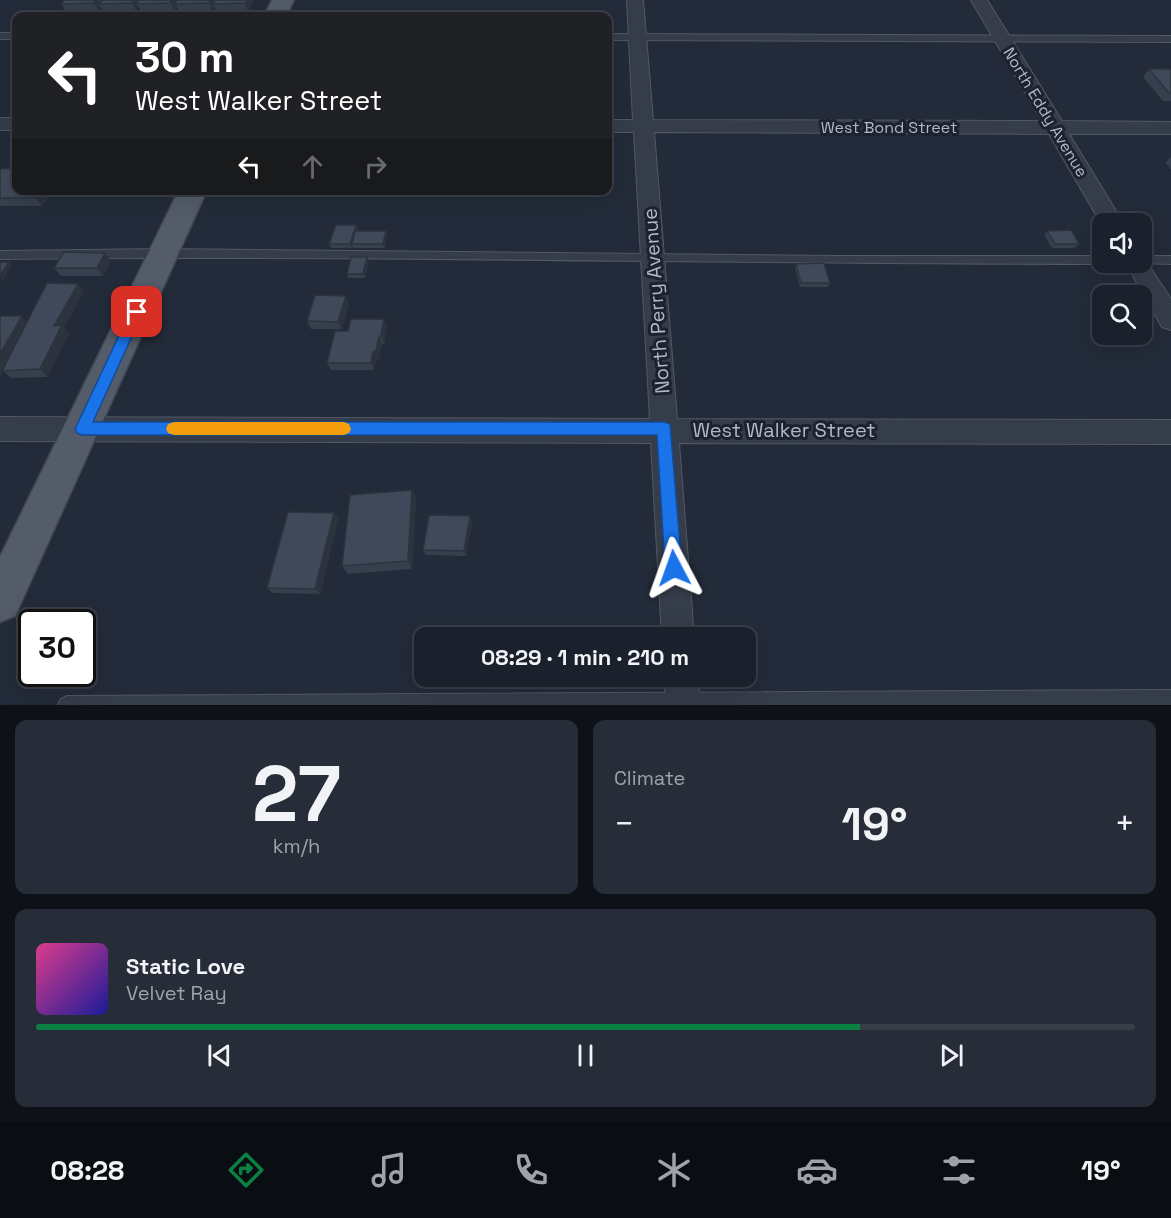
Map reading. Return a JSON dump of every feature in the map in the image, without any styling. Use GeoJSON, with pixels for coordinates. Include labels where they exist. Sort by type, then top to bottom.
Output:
{"type":"FeatureCollection","features":[{"type":"Feature","properties":{"kind":"main road"},"geometry":{"type":"LineString","coordinates":[[0,602],[191,195]]}},
{"type":"Feature","properties":{"kind":"street","name":"North Perry Avenue"},"geometry":{"type":"LineString","coordinates":[[635,0],[677,627]]}},
{"type":"Feature","properties":{"kind":"street","name":"North Eddy Avenue"},"geometry":{"type":"LineString","coordinates":[[979,0],[1106,213]]}},
{"type":"Feature","properties":{"kind":"street","name":"West Bond Street"},"geometry":{"type":"LineString","coordinates":[[612,126],[1171,128]]}},
{"type":"Feature","properties":{"kind":"street"},"geometry":{"type":"LineString","coordinates":[[1143,273],[1171,320]]}},
{"type":"Feature","properties":{"kind":"street","name":"West Walker Street"},"geometry":{"type":"LineString","coordinates":[[0,429],[1171,432]]}},
{"type":"Feature","properties":{"kind":"lane"},"geometry":{"type":"LineString","coordinates":[[612,37],[1171,39]]}},
{"type":"Feature","properties":{"kind":"lane"},"geometry":{"type":"LineString","coordinates":[[0,255],[164,253],[837,260],[1092,260]]}},
{"type":"Feature","properties":{"kind":"lane"},"geometry":{"type":"LineString","coordinates":[[1152,260],[1171,260]]}},
{"type":"Feature","properties":{"kind":"lane"},"geometry":{"type":"LineString","coordinates":[[67,705],[682,694],[1171,699]]}},
{"type":"Feature","properties":{"kind":"building"},"geometry":{"type":"Polygon","coordinates":[[[64,0],[96,0],[94,3],[61,4],[64,0]]]}},
{"type":"Feature","properties":{"kind":"building"},"geometry":{"type":"Polygon","coordinates":[[[102,0],[134,0],[132,3],[99,4],[102,0]]]}},
{"type":"Feature","properties":{"kind":"building"},"geometry":{"type":"Polygon","coordinates":[[[139,0],[172,0],[170,3],[137,4],[139,0]]]}},
{"type":"Feature","properties":{"kind":"building"},"geometry":{"type":"Polygon","coordinates":[[[177,0],[210,0],[209,3],[175,4],[177,0]]]}},
{"type":"Feature","properties":{"kind":"building"},"geometry":{"type":"Polygon","coordinates":[[[215,0],[247,0],[245,3],[213,4],[215,0]]]}},
{"type":"Feature","properties":{"kind":"building"},"geometry":{"type":"Polygon","coordinates":[[[1149,69],[1171,69],[1171,93],[1169,93],[1149,69]]]}},
{"type":"Feature","properties":{"kind":"building"},"geometry":{"type":"Polygon","coordinates":[[[12,168],[12,195],[37,195],[35,198],[0,198],[0,169],[12,168]]]}},
{"type":"Feature","properties":{"kind":"building"},"geometry":{"type":"Polygon","coordinates":[[[336,225],[356,225],[350,244],[329,244],[336,225]]]}},
{"type":"Feature","properties":{"kind":"building"},"geometry":{"type":"Polygon","coordinates":[[[1071,230],[1079,244],[1055,244],[1047,231],[1071,230]]]}},
{"type":"Feature","properties":{"kind":"building"},"geometry":{"type":"Polygon","coordinates":[[[355,231],[386,231],[383,244],[352,244],[355,231]]]}},
{"type":"Feature","properties":{"kind":"building"},"geometry":{"type":"Polygon","coordinates":[[[64,252],[105,253],[97,268],[54,268],[64,252]]]}},
{"type":"Feature","properties":{"kind":"building"},"geometry":{"type":"Polygon","coordinates":[[[351,257],[367,257],[363,274],[347,274],[351,257]]]}},
{"type":"Feature","properties":{"kind":"building"},"geometry":{"type":"Polygon","coordinates":[[[0,262],[9,262],[0,276],[0,262]]]}},
{"type":"Feature","properties":{"kind":"building"},"geometry":{"type":"Polygon","coordinates":[[[824,263],[830,283],[801,283],[796,264],[824,263]]]}},
{"type":"Feature","properties":{"kind":"building"},"geometry":{"type":"Polygon","coordinates":[[[47,283],[78,284],[54,326],[62,325],[40,369],[2,371],[47,283]]]}},
{"type":"Feature","properties":{"kind":"building"},"geometry":{"type":"Polygon","coordinates":[[[315,295],[346,296],[338,322],[307,321],[315,295]]]}},
{"type":"Feature","properties":{"kind":"building"},"geometry":{"type":"Polygon","coordinates":[[[0,316],[22,316],[0,354],[0,316]]]}},
{"type":"Feature","properties":{"kind":"building"},"geometry":{"type":"Polygon","coordinates":[[[351,319],[384,319],[381,336],[379,336],[376,351],[373,352],[371,363],[327,363],[335,331],[348,331],[351,319]]]}},
{"type":"Feature","properties":{"kind":"building"},"geometry":{"type":"Polygon","coordinates":[[[412,490],[408,561],[342,566],[350,495],[412,490]]]}},
{"type":"Feature","properties":{"kind":"building"},"geometry":{"type":"Polygon","coordinates":[[[288,512],[334,513],[315,589],[267,588],[288,512]]]}},
{"type":"Feature","properties":{"kind":"building"},"geometry":{"type":"Polygon","coordinates":[[[429,515],[470,516],[464,551],[423,550],[429,515]]]}},
{"type":"Feature","properties":{"kind":"slow traffic"},"geometry":{"type":"LineString","coordinates":[[174,429],[344,429]]}},
{"type":"Feature","properties":{"kind":"route"},"geometry":{"type":"LineString","coordinates":[[137,312],[82,429],[664,429],[674,568]]}}]}
